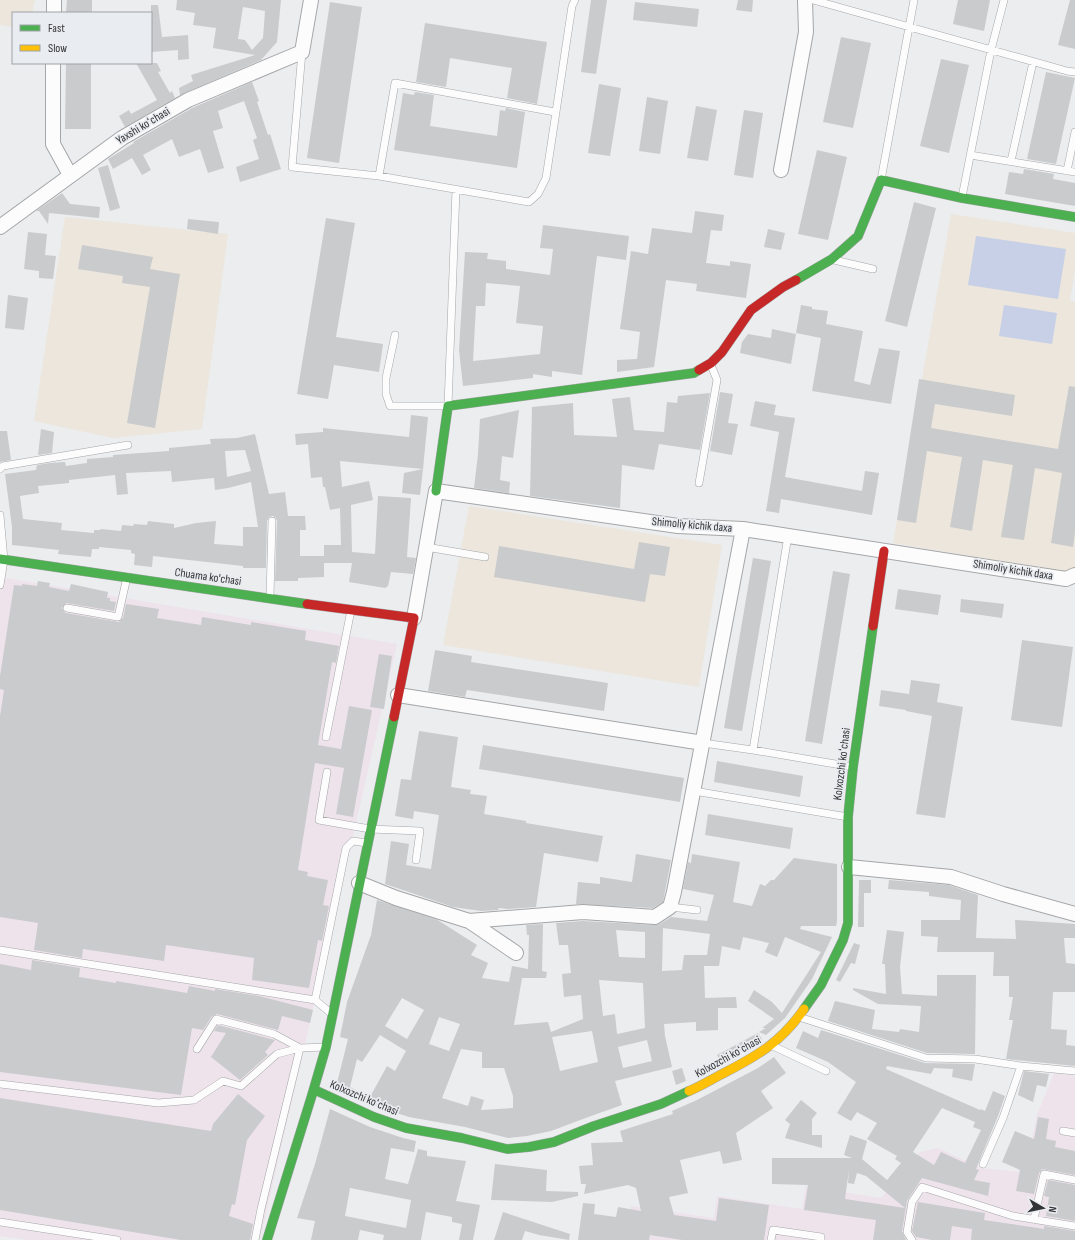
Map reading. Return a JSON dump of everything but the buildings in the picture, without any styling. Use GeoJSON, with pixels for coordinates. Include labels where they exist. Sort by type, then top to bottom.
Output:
{"type":"FeatureCollection","features":[{"type":"Feature","properties":{"kind":"street"},"geometry":{"type":"LineString","coordinates":[[54,0],[54,12]]}},
{"type":"Feature","properties":{"kind":"street"},"geometry":{"type":"LineString","coordinates":[[302,52],[311,0]]}},
{"type":"Feature","properties":{"kind":"street"},"geometry":{"type":"LineString","coordinates":[[781,170],[806,32],[805,0]]}},
{"type":"Feature","properties":{"kind":"street","name":"Yaxshi koʻchasi"},"geometry":{"type":"LineString","coordinates":[[0,227],[122,138],[188,100],[302,52]]}},
{"type":"Feature","properties":{"kind":"street"},"geometry":{"type":"LineString","coordinates":[[53,64],[53,144],[70,175]]}},
{"type":"Feature","properties":{"kind":"street"},"geometry":{"type":"LineString","coordinates":[[267,1240],[283,1186],[315,1090],[326,1047],[414,618],[436,491],[448,406],[694,373],[710,363],[722,352],[751,310],[783,287],[832,260],[858,236],[881,180],[962,198],[1075,217]]}},
{"type":"Feature","properties":{"kind":"street","name":"Shimoliy kichik daxa"},"geometry":{"type":"LineString","coordinates":[[436,491],[678,526],[743,529],[1066,579],[1075,575]]}},
{"type":"Feature","properties":{"kind":"street"},"geometry":{"type":"LineString","coordinates":[[469,922],[583,912],[656,916],[670,907],[694,791],[743,529]]}},
{"type":"Feature","properties":{"kind":"street","name":"Kolxozchi koʻchasi"},"geometry":{"type":"LineString","coordinates":[[315,1090],[374,1117],[406,1128],[462,1138],[507,1149],[529,1147],[554,1142],[594,1126],[661,1104],[692,1090],[753,1058],[772,1046],[793,1025],[821,985],[843,940],[848,923],[848,817],[853,768],[884,550]]}},
{"type":"Feature","properties":{"kind":"street","name":"Chuama ko'chasi"},"geometry":{"type":"LineString","coordinates":[[2,559],[414,618]]}},
{"type":"Feature","properties":{"kind":"street"},"geometry":{"type":"LineString","coordinates":[[398,694],[703,743]]}},
{"type":"Feature","properties":{"kind":"street"},"geometry":{"type":"LineString","coordinates":[[849,867],[951,877],[1003,894],[1075,914]]}},
{"type":"Feature","properties":{"kind":"street"},"geometry":{"type":"LineString","coordinates":[[359,883],[396,898],[469,922],[516,953]]}},
{"type":"Feature","properties":{"kind":"lane"},"geometry":{"type":"LineString","coordinates":[[302,52],[292,167],[379,176],[529,202],[538,194],[546,178],[572,6],[575,0]]}},
{"type":"Feature","properties":{"kind":"lane"},"geometry":{"type":"LineString","coordinates":[[813,0],[1033,62],[1075,72]]}},
{"type":"Feature","properties":{"kind":"lane"},"geometry":{"type":"LineString","coordinates":[[881,180],[914,0]]}},
{"type":"Feature","properties":{"kind":"lane"},"geometry":{"type":"LineString","coordinates":[[962,198],[991,50],[1004,0]]}},
{"type":"Feature","properties":{"kind":"lane"},"geometry":{"type":"LineString","coordinates":[[1011,161],[1033,62]]}},
{"type":"Feature","properties":{"kind":"lane"},"geometry":{"type":"LineString","coordinates":[[379,176],[395,84],[556,112]]}},
{"type":"Feature","properties":{"kind":"lane"},"geometry":{"type":"LineString","coordinates":[[1067,171],[1075,132]]}},
{"type":"Feature","properties":{"kind":"lane"},"geometry":{"type":"LineString","coordinates":[[970,155],[1075,172]]}},
{"type":"Feature","properties":{"kind":"lane"},"geometry":{"type":"LineString","coordinates":[[395,335],[386,378],[386,394],[390,406],[448,406],[456,190]]}},
{"type":"Feature","properties":{"kind":"lane"},"geometry":{"type":"LineString","coordinates":[[832,260],[873,269]]}},
{"type":"Feature","properties":{"kind":"lane"},"geometry":{"type":"LineString","coordinates":[[699,483],[717,380],[710,363]]}},
{"type":"Feature","properties":{"kind":"lane"},"geometry":{"type":"LineString","coordinates":[[0,470],[2,466],[128,445]]}},
{"type":"Feature","properties":{"kind":"lane"},"geometry":{"type":"LineString","coordinates":[[0,515],[2,559],[0,586]]}},
{"type":"Feature","properties":{"kind":"lane"},"geometry":{"type":"LineString","coordinates":[[270,597],[272,521]]}},
{"type":"Feature","properties":{"kind":"lane"},"geometry":{"type":"LineString","coordinates":[[753,750],[788,536]]}},
{"type":"Feature","properties":{"kind":"lane"},"geometry":{"type":"LineString","coordinates":[[426,547],[485,557]]}},
{"type":"Feature","properties":{"kind":"lane"},"geometry":{"type":"LineString","coordinates":[[67,608],[118,617],[127,577]]}},
{"type":"Feature","properties":{"kind":"lane"},"geometry":{"type":"LineString","coordinates":[[326,737],[351,610]]}},
{"type":"Feature","properties":{"kind":"lane"},"geometry":{"type":"LineString","coordinates":[[703,743],[753,750],[853,768]]}},
{"type":"Feature","properties":{"kind":"lane"},"geometry":{"type":"LineString","coordinates":[[327,772],[319,820],[370,829],[420,831],[416,860]]}},
{"type":"Feature","properties":{"kind":"lane"},"geometry":{"type":"LineString","coordinates":[[694,791],[848,817]]}},
{"type":"Feature","properties":{"kind":"lane"},"geometry":{"type":"LineString","coordinates":[[315,1000],[346,848],[353,841],[368,843]]}},
{"type":"Feature","properties":{"kind":"lane"},"geometry":{"type":"LineString","coordinates":[[670,907],[697,910]]}},
{"type":"Feature","properties":{"kind":"lane"},"geometry":{"type":"LineString","coordinates":[[0,950],[315,1000],[332,1014]]}},
{"type":"Feature","properties":{"kind":"lane"},"geometry":{"type":"LineString","coordinates":[[799,1017],[926,1058],[975,1059],[1021,1066],[1075,1071]]}},
{"type":"Feature","properties":{"kind":"lane"},"geometry":{"type":"LineString","coordinates":[[197,1049],[216,1019],[274,1034],[300,1048]]}},
{"type":"Feature","properties":{"kind":"lane"},"geometry":{"type":"LineString","coordinates":[[772,1046],[826,1071]]}},
{"type":"Feature","properties":{"kind":"lane"},"geometry":{"type":"LineString","coordinates":[[0,1084],[158,1103],[194,1100],[223,1080],[241,1086],[277,1054],[300,1048],[326,1047]]}},
{"type":"Feature","properties":{"kind":"lane"},"geometry":{"type":"LineString","coordinates":[[255,1240],[261,1209],[300,1048]]}},
{"type":"Feature","properties":{"kind":"lane"},"geometry":{"type":"LineString","coordinates":[[983,1164],[1003,1118],[1021,1066]]}},
{"type":"Feature","properties":{"kind":"lane"},"geometry":{"type":"LineString","coordinates":[[1063,1131],[1075,1133]]}},
{"type":"Feature","properties":{"kind":"lane"},"geometry":{"type":"LineString","coordinates":[[1034,1219],[1044,1174],[1075,1180]]}},
{"type":"Feature","properties":{"kind":"lane"},"geometry":{"type":"LineString","coordinates":[[912,1240],[907,1232],[912,1202],[922,1187],[1013,1216],[1075,1226]]}},
{"type":"Feature","properties":{"kind":"lane"},"geometry":{"type":"LineString","coordinates":[[0,1222],[117,1240]]}},
{"type":"Feature","properties":{"kind":"lane"},"geometry":{"type":"LineString","coordinates":[[771,1240],[773,1230],[821,1237],[821,1240]]}},
{"type":"Feature","properties":{"kind":"shaded area"},"geometry":{"type":"Polygon","coordinates":[[[0,0],[35,0],[32,12],[12,12],[12,27],[0,25],[0,0]]]}},
{"type":"Feature","properties":{"kind":"shaded area"},"geometry":{"type":"Polygon","coordinates":[[[951,214],[1075,233],[1075,269],[1070,301],[1075,302],[1075,567],[1064,572],[893,543],[951,214]]]}},
{"type":"Feature","properties":{"kind":"shaded area"},"geometry":{"type":"Polygon","coordinates":[[[65,217],[228,234],[202,429],[113,438],[34,421],[65,217]]]}},
{"type":"Feature","properties":{"kind":"shaded area"},"geometry":{"type":"Polygon","coordinates":[[[976,236],[1066,249],[1058,299],[968,285],[976,236]]]}},
{"type":"Feature","properties":{"kind":"shaded area"},"geometry":{"type":"Polygon","coordinates":[[[1004,305],[1057,313],[1052,344],[999,336],[1004,305]]]}},
{"type":"Feature","properties":{"kind":"shaded area"},"geometry":{"type":"Polygon","coordinates":[[[469,506],[722,545],[699,687],[443,645],[469,506]]]}},
{"type":"Feature","properties":{"kind":"shaded area"},"geometry":{"type":"Polygon","coordinates":[[[0,577],[397,644],[260,1240],[28,1240],[0,1236],[0,577]]]}},
{"type":"Feature","properties":{"kind":"shaded area"},"geometry":{"type":"Polygon","coordinates":[[[1054,1073],[1075,1076],[1075,1240],[626,1240],[631,1206],[714,1218],[717,1196],[802,1209],[806,1186],[881,1198],[920,1152],[938,1148],[981,1168],[1021,1172],[1026,1167],[1037,1115],[1054,1073]]]}},
{"type":"Feature","properties":{"kind":"traffic: fast"},"geometry":{"type":"LineString","coordinates":[[796,280],[832,259],[858,236],[881,180],[962,198],[1075,217]]}},
{"type":"Feature","properties":{"kind":"traffic: fast"},"geometry":{"type":"LineString","coordinates":[[436,491],[448,406],[694,373],[699,370]]}},
{"type":"Feature","properties":{"kind":"traffic: fast"},"geometry":{"type":"LineString","coordinates":[[0,559],[307,604]]}},
{"type":"Feature","properties":{"kind":"traffic: fast"},"geometry":{"type":"LineString","coordinates":[[804,1009],[821,985],[843,940],[848,923],[848,817],[853,767],[873,626]]}},
{"type":"Feature","properties":{"kind":"traffic: fast"},"geometry":{"type":"LineString","coordinates":[[267,1240],[326,1047],[394,717]]}},
{"type":"Feature","properties":{"kind":"traffic: fast"},"geometry":{"type":"LineString","coordinates":[[315,1090],[374,1117],[406,1128],[462,1138],[507,1149],[529,1147],[554,1142],[594,1126],[661,1104],[689,1091]]}},
{"type":"Feature","properties":{"kind":"traffic: slow"},"geometry":{"type":"LineString","coordinates":[[689,1091],[748,1060],[769,1046],[787,1030],[804,1009]]}},
{"type":"Feature","properties":{"kind":"traffic: jam"},"geometry":{"type":"LineString","coordinates":[[699,370],[711,363],[722,352],[751,310],[783,287],[796,280]]}},
{"type":"Feature","properties":{"kind":"traffic: jam"},"geometry":{"type":"LineString","coordinates":[[873,626],[884,551]]}},
{"type":"Feature","properties":{"kind":"traffic: jam"},"geometry":{"type":"LineString","coordinates":[[307,604],[414,618],[394,717]]}}]}
